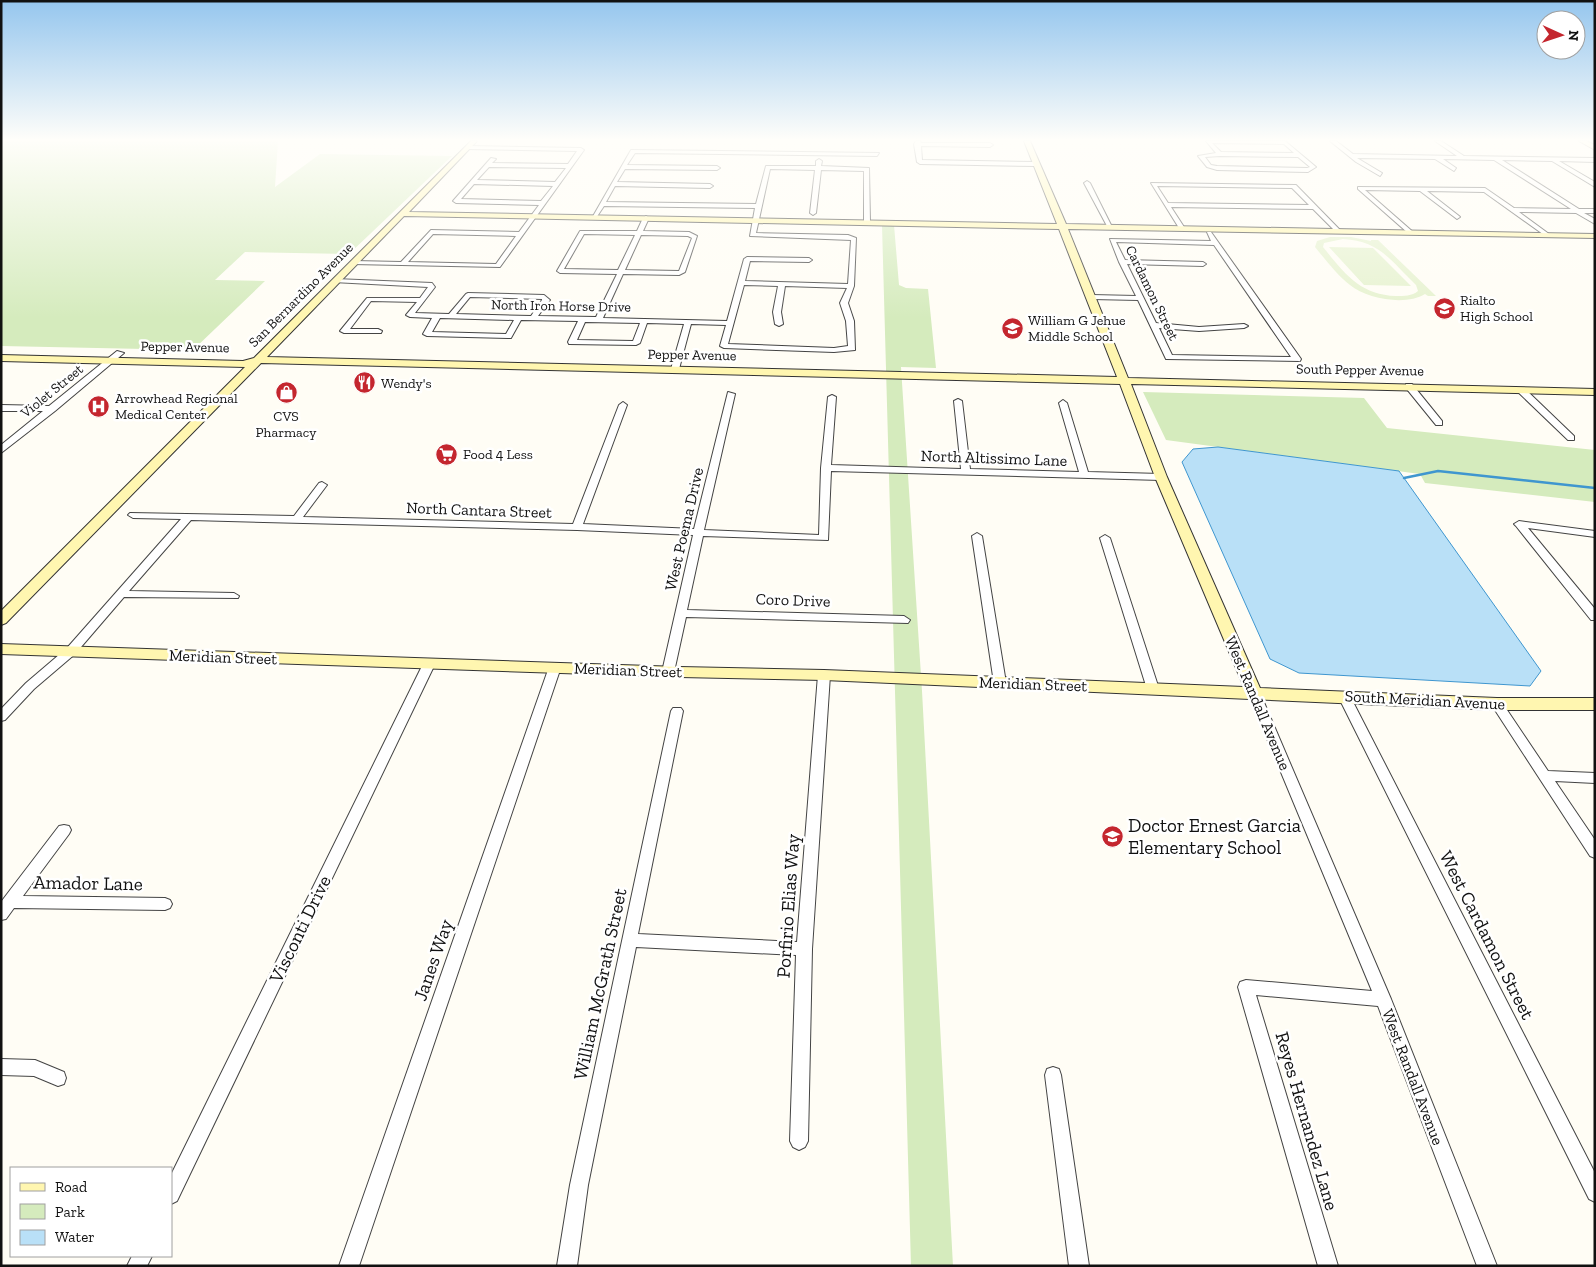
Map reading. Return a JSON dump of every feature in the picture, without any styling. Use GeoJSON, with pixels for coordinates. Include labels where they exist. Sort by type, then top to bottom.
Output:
{"type":"FeatureCollection","features":[{"type":"Feature","properties":{"kind":"street","name":"San Bernardino Avenue"},"geometry":{"type":"LineString","coordinates":[[1,620],[416,200]]}},
{"type":"Feature","properties":{"kind":"street"},"geometry":{"type":"LineString","coordinates":[[457,200],[544,202]]}},
{"type":"Feature","properties":{"kind":"street"},"geometry":{"type":"LineString","coordinates":[[594,217],[605,200]]}},
{"type":"Feature","properties":{"kind":"street"},"geometry":{"type":"LineString","coordinates":[[760,200],[752,235],[848,237],[854,239],[851,286],[844,303],[850,320],[852,348],[834,350],[724,346],[747,259],[809,260]]}},
{"type":"Feature","properties":{"kind":"street"},"geometry":{"type":"LineString","coordinates":[[813,213],[814,200]]}},
{"type":"Feature","properties":{"kind":"street"},"geometry":{"type":"LineString","coordinates":[[867,200],[867,222]]}},
{"type":"Feature","properties":{"kind":"street","name":"West Randall Avenue"},"geometry":{"type":"LineString","coordinates":[[1052,200],[1125,380],[1161,477],[1383,999],[1487,1266]]}},
{"type":"Feature","properties":{"kind":"street"},"geometry":{"type":"LineString","coordinates":[[1096,200],[1110,226]]}},
{"type":"Feature","properties":{"kind":"street"},"geometry":{"type":"LineString","coordinates":[[1163,200],[1181,227]]}},
{"type":"Feature","properties":{"kind":"street"},"geometry":{"type":"LineString","coordinates":[[1307,200],[1337,230]]}},
{"type":"Feature","properties":{"kind":"street"},"geometry":{"type":"LineString","coordinates":[[1374,200],[1410,232]]}},
{"type":"Feature","properties":{"kind":"street"},"geometry":{"type":"LineString","coordinates":[[1436,200],[1457,216]]}},
{"type":"Feature","properties":{"kind":"street"},"geometry":{"type":"LineString","coordinates":[[1499,200],[1547,235]]}},
{"type":"Feature","properties":{"kind":"street"},"geometry":{"type":"LineString","coordinates":[[1561,200],[1595,222]]}},
{"type":"Feature","properties":{"kind":"street"},"geometry":{"type":"LineString","coordinates":[[354,263],[498,266],[544,202]]}},
{"type":"Feature","properties":{"kind":"street"},"geometry":{"type":"LineString","coordinates":[[603,204],[705,202],[758,206]]}},
{"type":"Feature","properties":{"kind":"street"},"geometry":{"type":"LineString","coordinates":[[1166,205],[1314,207]]}},
{"type":"Feature","properties":{"kind":"street"},"geometry":{"type":"LineString","coordinates":[[1513,210],[1595,211]]}},
{"type":"Feature","properties":{"kind":"street"},"geometry":{"type":"LineString","coordinates":[[402,214],[1595,236]]}},
{"type":"Feature","properties":{"kind":"street"},"geometry":{"type":"LineString","coordinates":[[599,319],[646,218]]}},
{"type":"Feature","properties":{"kind":"street"},"geometry":{"type":"LineString","coordinates":[[403,264],[430,232],[520,234]]}},
{"type":"Feature","properties":{"kind":"street"},"geometry":{"type":"LineString","coordinates":[[582,232],[638,234],[689,234],[696,237],[682,272],[560,271],[582,232]]}},
{"type":"Feature","properties":{"kind":"street"},"geometry":{"type":"LineString","coordinates":[[1209,233],[1216,243]]}},
{"type":"Feature","properties":{"kind":"street","name":"Cardamon Street"},"geometry":{"type":"LineString","coordinates":[[1112,240],[1216,243],[1297,359],[1169,357],[1112,240]]}},
{"type":"Feature","properties":{"kind":"street"},"geometry":{"type":"LineString","coordinates":[[1122,262],[1202,264]]}},
{"type":"Feature","properties":{"kind":"street"},"geometry":{"type":"LineString","coordinates":[[335,282],[430,284],[432,287],[421,300],[368,299],[344,331],[378,332]]}},
{"type":"Feature","properties":{"kind":"street"},"geometry":{"type":"LineString","coordinates":[[741,283],[851,286]]}},
{"type":"Feature","properties":{"kind":"street"},"geometry":{"type":"LineString","coordinates":[[780,324],[777,312],[782,284]]}},
{"type":"Feature","properties":{"kind":"street"},"geometry":{"type":"LineString","coordinates":[[452,316],[468,295],[544,297],[546,300],[534,317]]}},
{"type":"Feature","properties":{"kind":"street"},"geometry":{"type":"LineString","coordinates":[[1092,297],[1140,298]]}},
{"type":"Feature","properties":{"kind":"street","name":"North Iron Horse Drive"},"geometry":{"type":"LineString","coordinates":[[421,300],[410,315],[731,323]]}},
{"type":"Feature","properties":{"kind":"street"},"geometry":{"type":"LineString","coordinates":[[437,316],[427,334],[508,336],[519,317]]}},
{"type":"Feature","properties":{"kind":"street"},"geometry":{"type":"LineString","coordinates":[[583,319],[572,342],[636,343],[645,320]]}},
{"type":"Feature","properties":{"kind":"street"},"geometry":{"type":"LineString","coordinates":[[675,369],[688,321]]}},
{"type":"Feature","properties":{"kind":"street"},"geometry":{"type":"LineString","coordinates":[[1154,325],[1192,329],[1223,329],[1244,326]]}},
{"type":"Feature","properties":{"kind":"street","name":"Pepper Avenue"},"geometry":{"type":"LineString","coordinates":[[1,350],[249,356],[258,360]]}},
{"type":"Feature","properties":{"kind":"street","name":"Violet Street"},"geometry":{"type":"LineString","coordinates":[[1,450],[120,353]]}},
{"type":"Feature","properties":{"kind":"street","name":"Pepper Avenue"},"geometry":{"type":"LineString","coordinates":[[1,358],[243,364],[258,360],[1125,380]]}},
{"type":"Feature","properties":{"kind":"street","name":"South Pepper Avenue"},"geometry":{"type":"LineString","coordinates":[[1125,380],[1595,392]]}},
{"type":"Feature","properties":{"kind":"street"},"geometry":{"type":"LineString","coordinates":[[1409,386],[1439,423]]}},
{"type":"Feature","properties":{"kind":"street"},"geometry":{"type":"LineString","coordinates":[[1521,390],[1571,438]]}},
{"type":"Feature","properties":{"kind":"street","name":"West Poema Drive"},"geometry":{"type":"LineString","coordinates":[[668,672],[731,394]]}},
{"type":"Feature","properties":{"kind":"street"},"geometry":{"type":"LineString","coordinates":[[826,468],[832,397]]}},
{"type":"Feature","properties":{"kind":"street"},"geometry":{"type":"LineString","coordinates":[[958,401],[966,472]]}},
{"type":"Feature","properties":{"kind":"street"},"geometry":{"type":"LineString","coordinates":[[1063,403],[1084,475]]}},
{"type":"Feature","properties":{"kind":"street"},"geometry":{"type":"LineString","coordinates":[[577,527],[623,405]]}},
{"type":"Feature","properties":{"kind":"street"},"geometry":{"type":"LineString","coordinates":[[1,408],[52,409]]}},
{"type":"Feature","properties":{"kind":"street","name":"North Altissimo Lane"},"geometry":{"type":"LineString","coordinates":[[826,468],[1161,477]]}},
{"type":"Feature","properties":{"kind":"street","name":"North Cantara Street"},"geometry":{"type":"LineString","coordinates":[[133,515],[577,527],[698,534],[824,538],[826,468]]}},
{"type":"Feature","properties":{"kind":"street"},"geometry":{"type":"LineString","coordinates":[[296,520],[322,484]]}},
{"type":"Feature","properties":{"kind":"street"},"geometry":{"type":"LineString","coordinates":[[1,717],[30,686],[71,651],[188,517]]}},
{"type":"Feature","properties":{"kind":"street"},"geometry":{"type":"LineString","coordinates":[[1595,534],[1519,524],[1595,617]]}},
{"type":"Feature","properties":{"kind":"street"},"geometry":{"type":"LineString","coordinates":[[977,536],[1000,683]]}},
{"type":"Feature","properties":{"kind":"street"},"geometry":{"type":"LineString","coordinates":[[1105,538],[1153,689]]}},
{"type":"Feature","properties":{"kind":"street"},"geometry":{"type":"LineString","coordinates":[[121,594],[234,596]]}},
{"type":"Feature","properties":{"kind":"street","name":"Coro Drive"},"geometry":{"type":"LineString","coordinates":[[680,613],[904,620]]}},
{"type":"Feature","properties":{"kind":"street","name":"Meridian Street"},"geometry":{"type":"LineString","coordinates":[[1,649],[668,672],[824,675],[1254,693]]}},
{"type":"Feature","properties":{"kind":"street","name":"Visconti Drive"},"geometry":{"type":"LineString","coordinates":[[172,1193],[429,664]]}},
{"type":"Feature","properties":{"kind":"street","name":"Janes Way"},"geometry":{"type":"LineString","coordinates":[[349,1266],[555,667]]}},
{"type":"Feature","properties":{"kind":"street","name":"Porfirio Elias Way"},"geometry":{"type":"LineString","coordinates":[[799,1141],[804,949],[824,675]]}},
{"type":"Feature","properties":{"kind":"street","name":"South Meridian Avenue"},"geometry":{"type":"LineString","coordinates":[[1254,693],[1497,704],[1595,704]]}},
{"type":"Feature","properties":{"kind":"street","name":"West Cardamon Street"},"geometry":{"type":"LineString","coordinates":[[1344,696],[1595,1193]]}},
{"type":"Feature","properties":{"kind":"street"},"geometry":{"type":"LineString","coordinates":[[1497,704],[1595,852]]}},
{"type":"Feature","properties":{"kind":"street","name":"William McGrath Street"},"geometry":{"type":"LineString","coordinates":[[567,1266],[579,1185],[677,711]]}},
{"type":"Feature","properties":{"kind":"street"},"geometry":{"type":"LineString","coordinates":[[1545,776],[1595,778]]}},
{"type":"Feature","properties":{"kind":"street"},"geometry":{"type":"LineString","coordinates":[[6,908],[64,830]]}},
{"type":"Feature","properties":{"kind":"street","name":"Amador Lane"},"geometry":{"type":"LineString","coordinates":[[6,908],[165,904]]}},
{"type":"Feature","properties":{"kind":"street"},"geometry":{"type":"LineString","coordinates":[[630,940],[804,949]]}},
{"type":"Feature","properties":{"kind":"street","name":"Reyes Hernandez Lane"},"geometry":{"type":"LineString","coordinates":[[1328,1266],[1246,987],[1383,999]]}},
{"type":"Feature","properties":{"kind":"street"},"geometry":{"type":"LineString","coordinates":[[1,1067],[36,1068],[58,1078]]}},
{"type":"Feature","properties":{"kind":"street"},"geometry":{"type":"LineString","coordinates":[[1053,1075],[1079,1266]]}},
{"type":"Feature","properties":{"kind":"green space"},"geometry":{"type":"Polygon","coordinates":[[[1,200],[406,200],[349,254],[245,252],[215,280],[265,281],[193,350],[1,346],[1,200]]]}},
{"type":"Feature","properties":{"kind":"green space"},"geometry":{"type":"Polygon","coordinates":[[[882,225],[894,225],[899,285],[906,288],[928,289],[936,368],[901,367],[922,691],[953,1266],[911,1266],[882,225]]]}},
{"type":"Feature","properties":{"kind":"green space"},"geometry":{"type":"Polygon","coordinates":[[[1330,237],[1378,240],[1436,296],[1425,294],[1408,300],[1397,300],[1376,297],[1357,290],[1340,277],[1323,257],[1315,247],[1317,241],[1330,237]],[[1343,239],[1324,243],[1323,247],[1346,274],[1372,292],[1399,296],[1411,295],[1418,291],[1416,285],[1392,260],[1376,248],[1343,239]]]}},
{"type":"Feature","properties":{"kind":"green space"},"geometry":{"type":"Polygon","coordinates":[[[1329,247],[1373,248],[1411,286],[1364,285],[1329,247]]]}},
{"type":"Feature","properties":{"kind":"green space"},"geometry":{"type":"Polygon","coordinates":[[[1143,392],[1364,398],[1387,428],[1595,450],[1595,502],[1425,483],[1420,474],[1166,440],[1143,392]]]}},
{"type":"Feature","properties":{"kind":"water"},"geometry":{"type":"Polygon","coordinates":[[[1218,447],[1399,471],[1541,671],[1530,686],[1299,673],[1270,659],[1182,462],[1193,449],[1218,447]]]}},
{"type":"Feature","properties":{"kind":"waterway"},"geometry":{"type":"LineString","coordinates":[[1404,478],[1438,471],[1595,488]]}},
{"type":"Feature","properties":{"kind":"place","name":"Rialto High School"},"geometry":{"type":"Point","coordinates":[1444,308]}},
{"type":"Feature","properties":{"kind":"place","name":"William G Jehue Middle School"},"geometry":{"type":"Point","coordinates":[1012,328]}},
{"type":"Feature","properties":{"kind":"place","name":"Wendy's"},"geometry":{"type":"Point","coordinates":[365,383]}},
{"type":"Feature","properties":{"kind":"place","name":"CVS Pharmacy"},"geometry":{"type":"Point","coordinates":[286,393]}},
{"type":"Feature","properties":{"kind":"place","name":"Arrowhead Regional Medical Center"},"geometry":{"type":"Point","coordinates":[99,406]}},
{"type":"Feature","properties":{"kind":"place","name":"Food 4 Less"},"geometry":{"type":"Point","coordinates":[447,454]}},
{"type":"Feature","properties":{"kind":"place","name":"Doctor Ernest Garcia Elementary School"},"geometry":{"type":"Point","coordinates":[1112,836]}}]}
